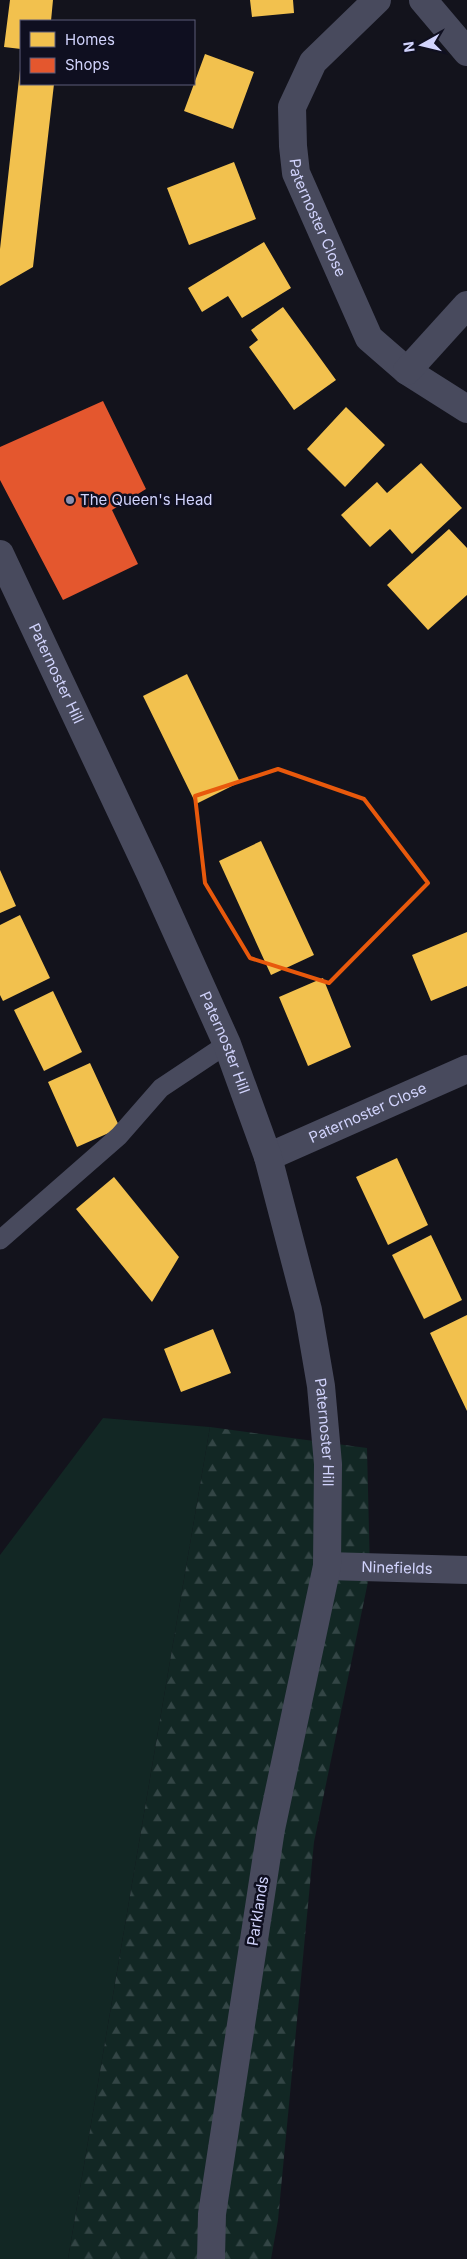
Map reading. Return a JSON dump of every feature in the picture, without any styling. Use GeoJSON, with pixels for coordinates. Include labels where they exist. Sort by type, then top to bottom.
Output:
{"type":"FeatureCollection","features":[{"type":"Feature","properties":{"kind":"street","name":"Paternoster Close"},"geometry":{"type":"LineString","coordinates":[[377,0],[313,62],[292,107],[296,173],[369,338],[407,371],[467,409]]}},
{"type":"Feature","properties":{"kind":"street"},"geometry":{"type":"LineString","coordinates":[[423,0],[467,52]]}},
{"type":"Feature","properties":{"kind":"street"},"geometry":{"type":"LineString","coordinates":[[407,371],[467,305]]}},
{"type":"Feature","properties":{"kind":"street","name":"Paternoster Hill"},"geometry":{"type":"LineString","coordinates":[[0,554],[150,873],[227,1044],[268,1157],[308,1310],[321,1386],[328,1464],[327,1566]]}},
{"type":"Feature","properties":{"kind":"street","name":"Paternoster Close"},"geometry":{"type":"LineString","coordinates":[[268,1157],[467,1069]]}},
{"type":"Feature","properties":{"kind":"street","name":"Ninefields"},"geometry":{"type":"LineString","coordinates":[[327,1566],[467,1570]]}},
{"type":"Feature","properties":{"kind":"street","name":"Parklands"},"geometry":{"type":"LineString","coordinates":[[211,2259],[212,2214],[271,1829],[327,1566]]}},
{"type":"Feature","properties":{"kind":"lane"},"geometry":{"type":"LineString","coordinates":[[0,1240],[120,1136],[161,1088],[227,1044]]}},
{"type":"Feature","properties":{"kind":"highlighted area"},"geometry":{"type":"Polygon","coordinates":[[[278,769],[364,799],[428,883],[329,983],[250,958],[205,883],[195,796],[278,769]]]}},
{"type":"Feature","properties":{"kind":"green space"},"geometry":{"type":"Polygon","coordinates":[[[103,1418],[210,1427],[68,2259],[0,2259],[0,1555],[103,1418]]]}},
{"type":"Feature","properties":{"kind":"green space"},"geometry":{"type":"Polygon","coordinates":[[[210,1427],[367,1448],[370,1572],[314,1842],[278,2220],[271,2259],[68,2259],[210,1427]]]}},
{"type":"Feature","properties":{"kind":"building: Homes"},"geometry":{"type":"Polygon","coordinates":[[[10,0],[53,0],[51,20],[20,20],[20,49],[4,47],[10,0]]]}},
{"type":"Feature","properties":{"kind":"building: Homes"},"geometry":{"type":"Polygon","coordinates":[[[250,0],[293,0],[294,13],[252,17],[250,0]]]}},
{"type":"Feature","properties":{"kind":"building: Homes"},"geometry":{"type":"Polygon","coordinates":[[[205,54],[254,72],[233,129],[184,111],[205,54]]]}},
{"type":"Feature","properties":{"kind":"building: Homes"},"geometry":{"type":"Polygon","coordinates":[[[20,70],[20,85],[54,85],[33,267],[0,286],[0,249],[20,70]]]}},
{"type":"Feature","properties":{"kind":"building: Homes"},"geometry":{"type":"Polygon","coordinates":[[[234,162],[256,219],[189,245],[167,188],[234,162]]]}},
{"type":"Feature","properties":{"kind":"building: Homes"},"geometry":{"type":"Polygon","coordinates":[[[264,242],[291,288],[242,318],[228,296],[202,312],[188,288],[264,242]]]}},
{"type":"Feature","properties":{"kind":"building: Homes"},"geometry":{"type":"Polygon","coordinates":[[[283,307],[336,380],[294,410],[249,347],[258,340],[251,330],[283,307]]]}},
{"type":"Feature","properties":{"kind":"building: Homes"},"geometry":{"type":"Polygon","coordinates":[[[346,407],[385,445],[345,487],[307,449],[346,407]]]}},
{"type":"Feature","properties":{"kind":"building: Homes"},"geometry":{"type":"Polygon","coordinates":[[[421,463],[462,508],[412,554],[390,529],[370,547],[341,515],[377,482],[387,493],[421,463]]]}},
{"type":"Feature","properties":{"kind":"building: Homes"},"geometry":{"type":"Polygon","coordinates":[[[449,529],[467,548],[467,595],[428,630],[387,585],[449,529]]]}},
{"type":"Feature","properties":{"kind":"building: Homes"},"geometry":{"type":"Polygon","coordinates":[[[187,674],[240,782],[196,804],[143,696],[187,674]]]}},
{"type":"Feature","properties":{"kind":"building: Homes"},"geometry":{"type":"Polygon","coordinates":[[[261,841],[314,955],[271,975],[219,861],[261,841]]]}},
{"type":"Feature","properties":{"kind":"building: Homes"},"geometry":{"type":"Polygon","coordinates":[[[0,870],[16,906],[0,913],[0,870]]]}},
{"type":"Feature","properties":{"kind":"building: Homes"},"geometry":{"type":"Polygon","coordinates":[[[20,915],[50,978],[3,1001],[0,995],[0,925],[20,915]]]}},
{"type":"Feature","properties":{"kind":"building: Homes"},"geometry":{"type":"Polygon","coordinates":[[[467,932],[467,986],[431,1001],[412,955],[467,932]]]}},
{"type":"Feature","properties":{"kind":"building: Homes"},"geometry":{"type":"Polygon","coordinates":[[[323,978],[351,1047],[308,1066],[279,997],[323,978]]]}},
{"type":"Feature","properties":{"kind":"building: Homes"},"geometry":{"type":"Polygon","coordinates":[[[53,991],[82,1052],[44,1071],[14,1010],[53,991]]]}},
{"type":"Feature","properties":{"kind":"building: Homes"},"geometry":{"type":"Polygon","coordinates":[[[90,1063],[120,1128],[77,1147],[48,1082],[90,1063]]]}},
{"type":"Feature","properties":{"kind":"building: Homes"},"geometry":{"type":"Polygon","coordinates":[[[397,1158],[428,1225],[388,1245],[356,1177],[397,1158]]]}},
{"type":"Feature","properties":{"kind":"building: Homes"},"geometry":{"type":"Polygon","coordinates":[[[114,1177],[179,1257],[152,1302],[76,1209],[114,1177]]]}},
{"type":"Feature","properties":{"kind":"building: Homes"},"geometry":{"type":"Polygon","coordinates":[[[431,1235],[462,1300],[424,1319],[392,1255],[431,1235]]]}},
{"type":"Feature","properties":{"kind":"building: Homes"},"geometry":{"type":"Polygon","coordinates":[[[467,1315],[467,1411],[430,1333],[467,1315]]]}},
{"type":"Feature","properties":{"kind":"building: Homes"},"geometry":{"type":"Polygon","coordinates":[[[213,1329],[231,1373],[181,1392],[164,1349],[213,1329]]]}},
{"type":"Feature","properties":{"kind":"building: Shops","name":"The Queen's Head"},"geometry":{"type":"Polygon","coordinates":[[[103,401],[146,489],[112,510],[138,564],[63,600],[0,480],[0,447],[103,401]]]}},
{"type":"Feature","properties":{"kind":"place","name":"The Queen's Head"},"geometry":{"type":"Point","coordinates":[70,500]}}]}
